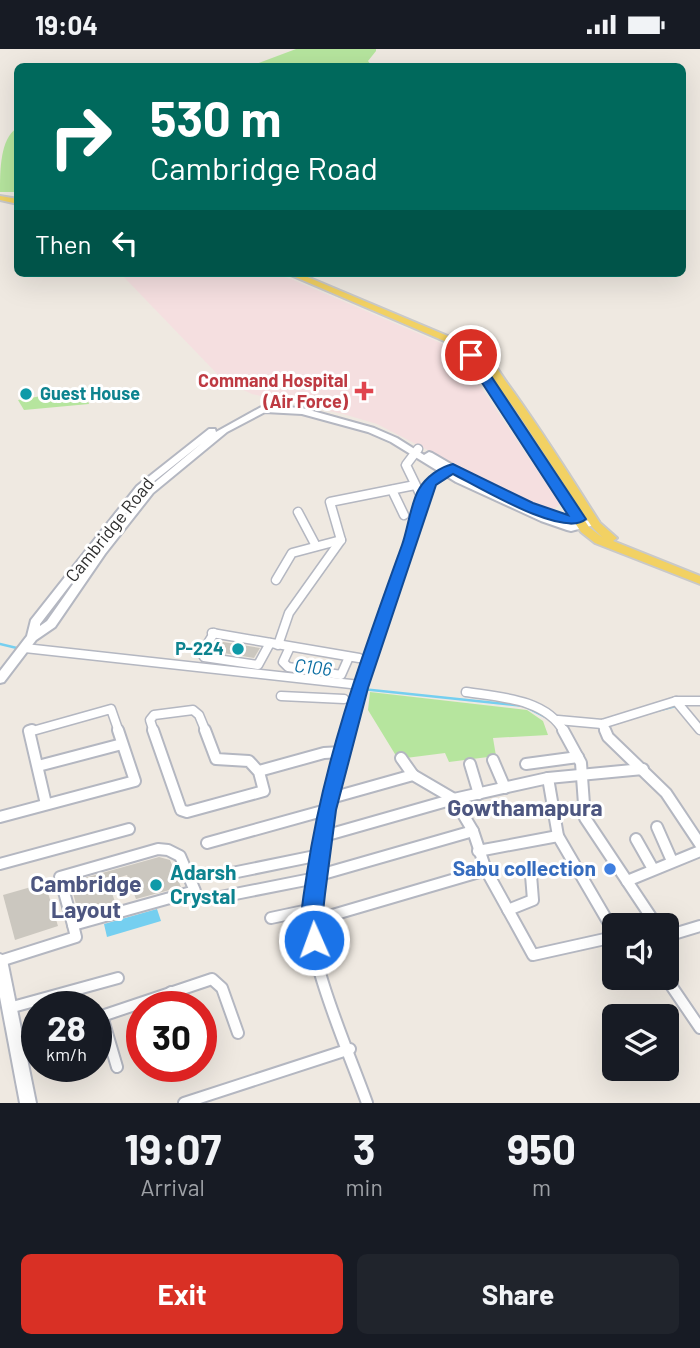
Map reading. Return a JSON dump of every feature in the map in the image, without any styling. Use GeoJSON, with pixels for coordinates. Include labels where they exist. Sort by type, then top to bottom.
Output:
{"type":"FeatureCollection","features":[{"type":"Feature","properties":{"kind":"main road"},"geometry":{"type":"LineString","coordinates":[[305,277],[465,341],[480,353],[599,540],[700,580]]}},
{"type":"Feature","properties":{"kind":"main road"},"geometry":{"type":"LineString","coordinates":[[586,520],[614,540],[700,572]]}},
{"type":"Feature","properties":{"kind":"street","name":"Cambridge Road"},"geometry":{"type":"LineString","coordinates":[[1,676],[29,642],[51,624],[101,552],[150,491],[224,430],[248,415],[270,409],[324,416],[383,435],[545,519],[571,528],[586,520]]}},
{"type":"Feature","properties":{"kind":"street"},"geometry":{"type":"LineString","coordinates":[[417,451],[406,465],[423,499]]}},
{"type":"Feature","properties":{"kind":"street"},"geometry":{"type":"LineString","coordinates":[[367,1103],[350,1049],[316,960],[312,921],[316,877],[326,810],[360,685],[418,522],[423,499],[430,483],[449,470]]}},
{"type":"Feature","properties":{"kind":"street"},"geometry":{"type":"LineString","coordinates":[[341,540],[330,502],[415,485]]}},
{"type":"Feature","properties":{"kind":"street"},"geometry":{"type":"LineString","coordinates":[[392,490],[404,515]]}},
{"type":"Feature","properties":{"kind":"street"},"geometry":{"type":"LineString","coordinates":[[298,512],[316,546]]}},
{"type":"Feature","properties":{"kind":"street"},"geometry":{"type":"LineString","coordinates":[[276,580],[292,554],[341,540]]}},
{"type":"Feature","properties":{"kind":"street"},"geometry":{"type":"LineString","coordinates":[[341,540],[289,613],[274,644],[258,665],[204,657],[202,653],[213,633],[274,644],[290,647],[359,658]]}},
{"type":"Feature","properties":{"kind":"street"},"geometry":{"type":"LineString","coordinates":[[29,642],[360,685]]}},
{"type":"Feature","properties":{"kind":"street"},"geometry":{"type":"LineString","coordinates":[[290,647],[283,662],[288,667],[341,675],[349,656]]}},
{"type":"Feature","properties":{"kind":"street"},"geometry":{"type":"LineString","coordinates":[[466,692],[521,701],[558,720],[603,726],[676,702],[700,701]]}},
{"type":"Feature","properties":{"kind":"street"},"geometry":{"type":"LineString","coordinates":[[281,696],[344,699]]}},
{"type":"Feature","properties":{"kind":"street"},"geometry":{"type":"LineString","coordinates":[[676,702],[700,730]]}},
{"type":"Feature","properties":{"kind":"street"},"geometry":{"type":"LineString","coordinates":[[0,817],[135,781],[111,709],[29,731],[46,804]]}},
{"type":"Feature","properties":{"kind":"street"},"geometry":{"type":"LineString","coordinates":[[197,712],[218,761],[243,759],[251,762],[259,771],[265,788],[261,793],[184,812],[151,717],[197,712]]}},
{"type":"Feature","properties":{"kind":"street"},"geometry":{"type":"LineString","coordinates":[[558,720],[581,762],[585,818],[648,913]]}},
{"type":"Feature","properties":{"kind":"street"},"geometry":{"type":"LineString","coordinates":[[603,726],[608,737],[643,769],[678,809],[700,844]]}},
{"type":"Feature","properties":{"kind":"street"},"geometry":{"type":"LineString","coordinates":[[38,766],[122,744]]}},
{"type":"Feature","properties":{"kind":"street"},"geometry":{"type":"LineString","coordinates":[[259,771],[342,754]]}},
{"type":"Feature","properties":{"kind":"street"},"geometry":{"type":"LineString","coordinates":[[526,764],[578,757]]}},
{"type":"Feature","properties":{"kind":"street"},"geometry":{"type":"LineString","coordinates":[[401,758],[413,775],[454,799],[473,831],[486,870],[533,955],[602,940]]}},
{"type":"Feature","properties":{"kind":"street"},"geometry":{"type":"LineString","coordinates":[[493,759],[505,788]]}},
{"type":"Feature","properties":{"kind":"street"},"geometry":{"type":"LineString","coordinates":[[470,764],[479,794]]}},
{"type":"Feature","properties":{"kind":"street"},"geometry":{"type":"LineString","coordinates":[[324,836],[454,799],[548,778],[643,769]]}},
{"type":"Feature","properties":{"kind":"street"},"geometry":{"type":"LineString","coordinates":[[331,798],[413,775]]}},
{"type":"Feature","properties":{"kind":"street"},"geometry":{"type":"LineString","coordinates":[[548,778],[558,836],[602,913]]}},
{"type":"Feature","properties":{"kind":"street"},"geometry":{"type":"LineString","coordinates":[[207,843],[326,810]]}},
{"type":"Feature","properties":{"kind":"street"},"geometry":{"type":"LineString","coordinates":[[657,827],[672,860]]}},
{"type":"Feature","properties":{"kind":"street"},"geometry":{"type":"LineString","coordinates":[[0,864],[129,829]]}},
{"type":"Feature","properties":{"kind":"street"},"geometry":{"type":"LineString","coordinates":[[219,897],[316,877],[473,831]]}},
{"type":"Feature","properties":{"kind":"street"},"geometry":{"type":"LineString","coordinates":[[478,851],[558,836]]}},
{"type":"Feature","properties":{"kind":"street"},"geometry":{"type":"LineString","coordinates":[[636,839],[653,869]]}},
{"type":"Feature","properties":{"kind":"street"},"geometry":{"type":"LineString","coordinates":[[28,1103],[0,960],[76,937],[72,925],[60,877],[158,849],[177,850],[182,856],[195,891],[72,925]]}},
{"type":"Feature","properties":{"kind":"street"},"geometry":{"type":"LineString","coordinates":[[627,881],[672,860],[700,851]]}},
{"type":"Feature","properties":{"kind":"street"},"geometry":{"type":"LineString","coordinates":[[227,874],[320,855]]}},
{"type":"Feature","properties":{"kind":"street"},"geometry":{"type":"LineString","coordinates":[[312,921],[486,870]]}},
{"type":"Feature","properties":{"kind":"street"},"geometry":{"type":"LineString","coordinates":[[508,910],[533,900],[531,875]]}},
{"type":"Feature","properties":{"kind":"street"},"geometry":{"type":"LineString","coordinates":[[271,918],[313,909]]}},
{"type":"Feature","properties":{"kind":"street"},"geometry":{"type":"LineString","coordinates":[[679,932],[700,926]]}},
{"type":"Feature","properties":{"kind":"street"},"geometry":{"type":"LineString","coordinates":[[9,1008],[118,978]]}},
{"type":"Feature","properties":{"kind":"street"},"geometry":{"type":"LineString","coordinates":[[174,991],[212,979],[222,988],[238,1033]]}},
{"type":"Feature","properties":{"kind":"street"},"geometry":{"type":"LineString","coordinates":[[674,990],[700,1028]]}},
{"type":"Feature","properties":{"kind":"street"},"geometry":{"type":"LineString","coordinates":[[16,1041],[21,1040]]}},
{"type":"Feature","properties":{"kind":"street"},"geometry":{"type":"LineString","coordinates":[[184,1103],[350,1049]]}},
{"type":"Feature","properties":{"kind":"street"},"geometry":{"type":"LineString","coordinates":[[112,1053],[117,1067]]}},
{"type":"Feature","properties":{"kind":"shaded area","name":"Command Hospital (Air Force)"},"geometry":{"type":"Polygon","coordinates":[[[124,277],[284,277],[450,347],[461,358],[560,504],[554,509],[536,506],[377,424],[252,394],[224,381],[124,277]]]}},
{"type":"Feature","properties":{"kind":"green space"},"geometry":{"type":"Polygon","coordinates":[[[296,49],[376,49],[368,61],[370,63],[259,63],[296,49]]]}},
{"type":"Feature","properties":{"kind":"green space"},"geometry":{"type":"Polygon","coordinates":[[[14,130],[14,192],[0,192],[4,147],[14,130]]]}},
{"type":"Feature","properties":{"kind":"green space"},"geometry":{"type":"Polygon","coordinates":[[[83,389],[89,404],[24,410],[18,400],[83,389]]]}},
{"type":"Feature","properties":{"kind":"green space"},"geometry":{"type":"Polygon","coordinates":[[[370,692],[527,710],[543,721],[548,735],[493,738],[496,756],[449,762],[445,753],[398,759],[368,710],[370,692]]]}},
{"type":"Feature","properties":{"kind":"water"},"geometry":{"type":"Polygon","coordinates":[[[157,909],[161,921],[107,937],[104,924],[157,909]]]}},
{"type":"Feature","properties":{"kind":"building","name":"P-224"},"geometry":{"type":"Polygon","coordinates":[[[217,641],[260,648],[254,658],[211,651],[217,641]]]}},
{"type":"Feature","properties":{"kind":"building","name":"Adarsh Crystal"},"geometry":{"type":"Polygon","coordinates":[[[159,857],[170,860],[181,887],[136,899],[127,875],[108,881],[116,905],[79,915],[70,882],[159,857]]]}},
{"type":"Feature","properties":{"kind":"building"},"geometry":{"type":"Polygon","coordinates":[[[45,883],[58,926],[15,940],[3,895],[45,883]]]}},
{"type":"Feature","properties":{"kind":"waterway","name":"C106"},"geometry":{"type":"LineString","coordinates":[[0,644],[21,649]]}},
{"type":"Feature","properties":{"kind":"waterway","name":"C106"},"geometry":{"type":"LineString","coordinates":[[362,689],[524,706],[553,721]]}},
{"type":"Feature","properties":{"kind":"waterway","name":"C106"},"geometry":{"type":"LineString","coordinates":[[656,711],[676,706]]}},
{"type":"Feature","properties":{"kind":"place","name":"Command Hospital (Air Force)"},"geometry":{"type":"Point","coordinates":[364,391]}},
{"type":"Feature","properties":{"kind":"place","name":"Guest House"},"geometry":{"type":"Point","coordinates":[26,394]}},
{"type":"Feature","properties":{"kind":"place","name":"P-224"},"geometry":{"type":"Point","coordinates":[238,649]}},
{"type":"Feature","properties":{"kind":"place","name":"Sabu collection"},"geometry":{"type":"Point","coordinates":[610,869]}},
{"type":"Feature","properties":{"kind":"place","name":"Adarsh Crystal"},"geometry":{"type":"Point","coordinates":[156,885]}},
{"type":"Feature","properties":{"kind":"district","name":"Gowthamapura"},"geometry":{"type":"Point","coordinates":[525,808]}},
{"type":"Feature","properties":{"kind":"district","name":"Cambridge Layout"},"geometry":{"type":"Point","coordinates":[86,897]}},
{"type":"Feature","properties":{"kind":"route"},"geometry":{"type":"LineString","coordinates":[[314,940],[314,894],[326,810],[359,688],[418,522],[424,493],[430,483],[453,468],[527,506],[567,521],[578,519],[471,355]]}}]}
